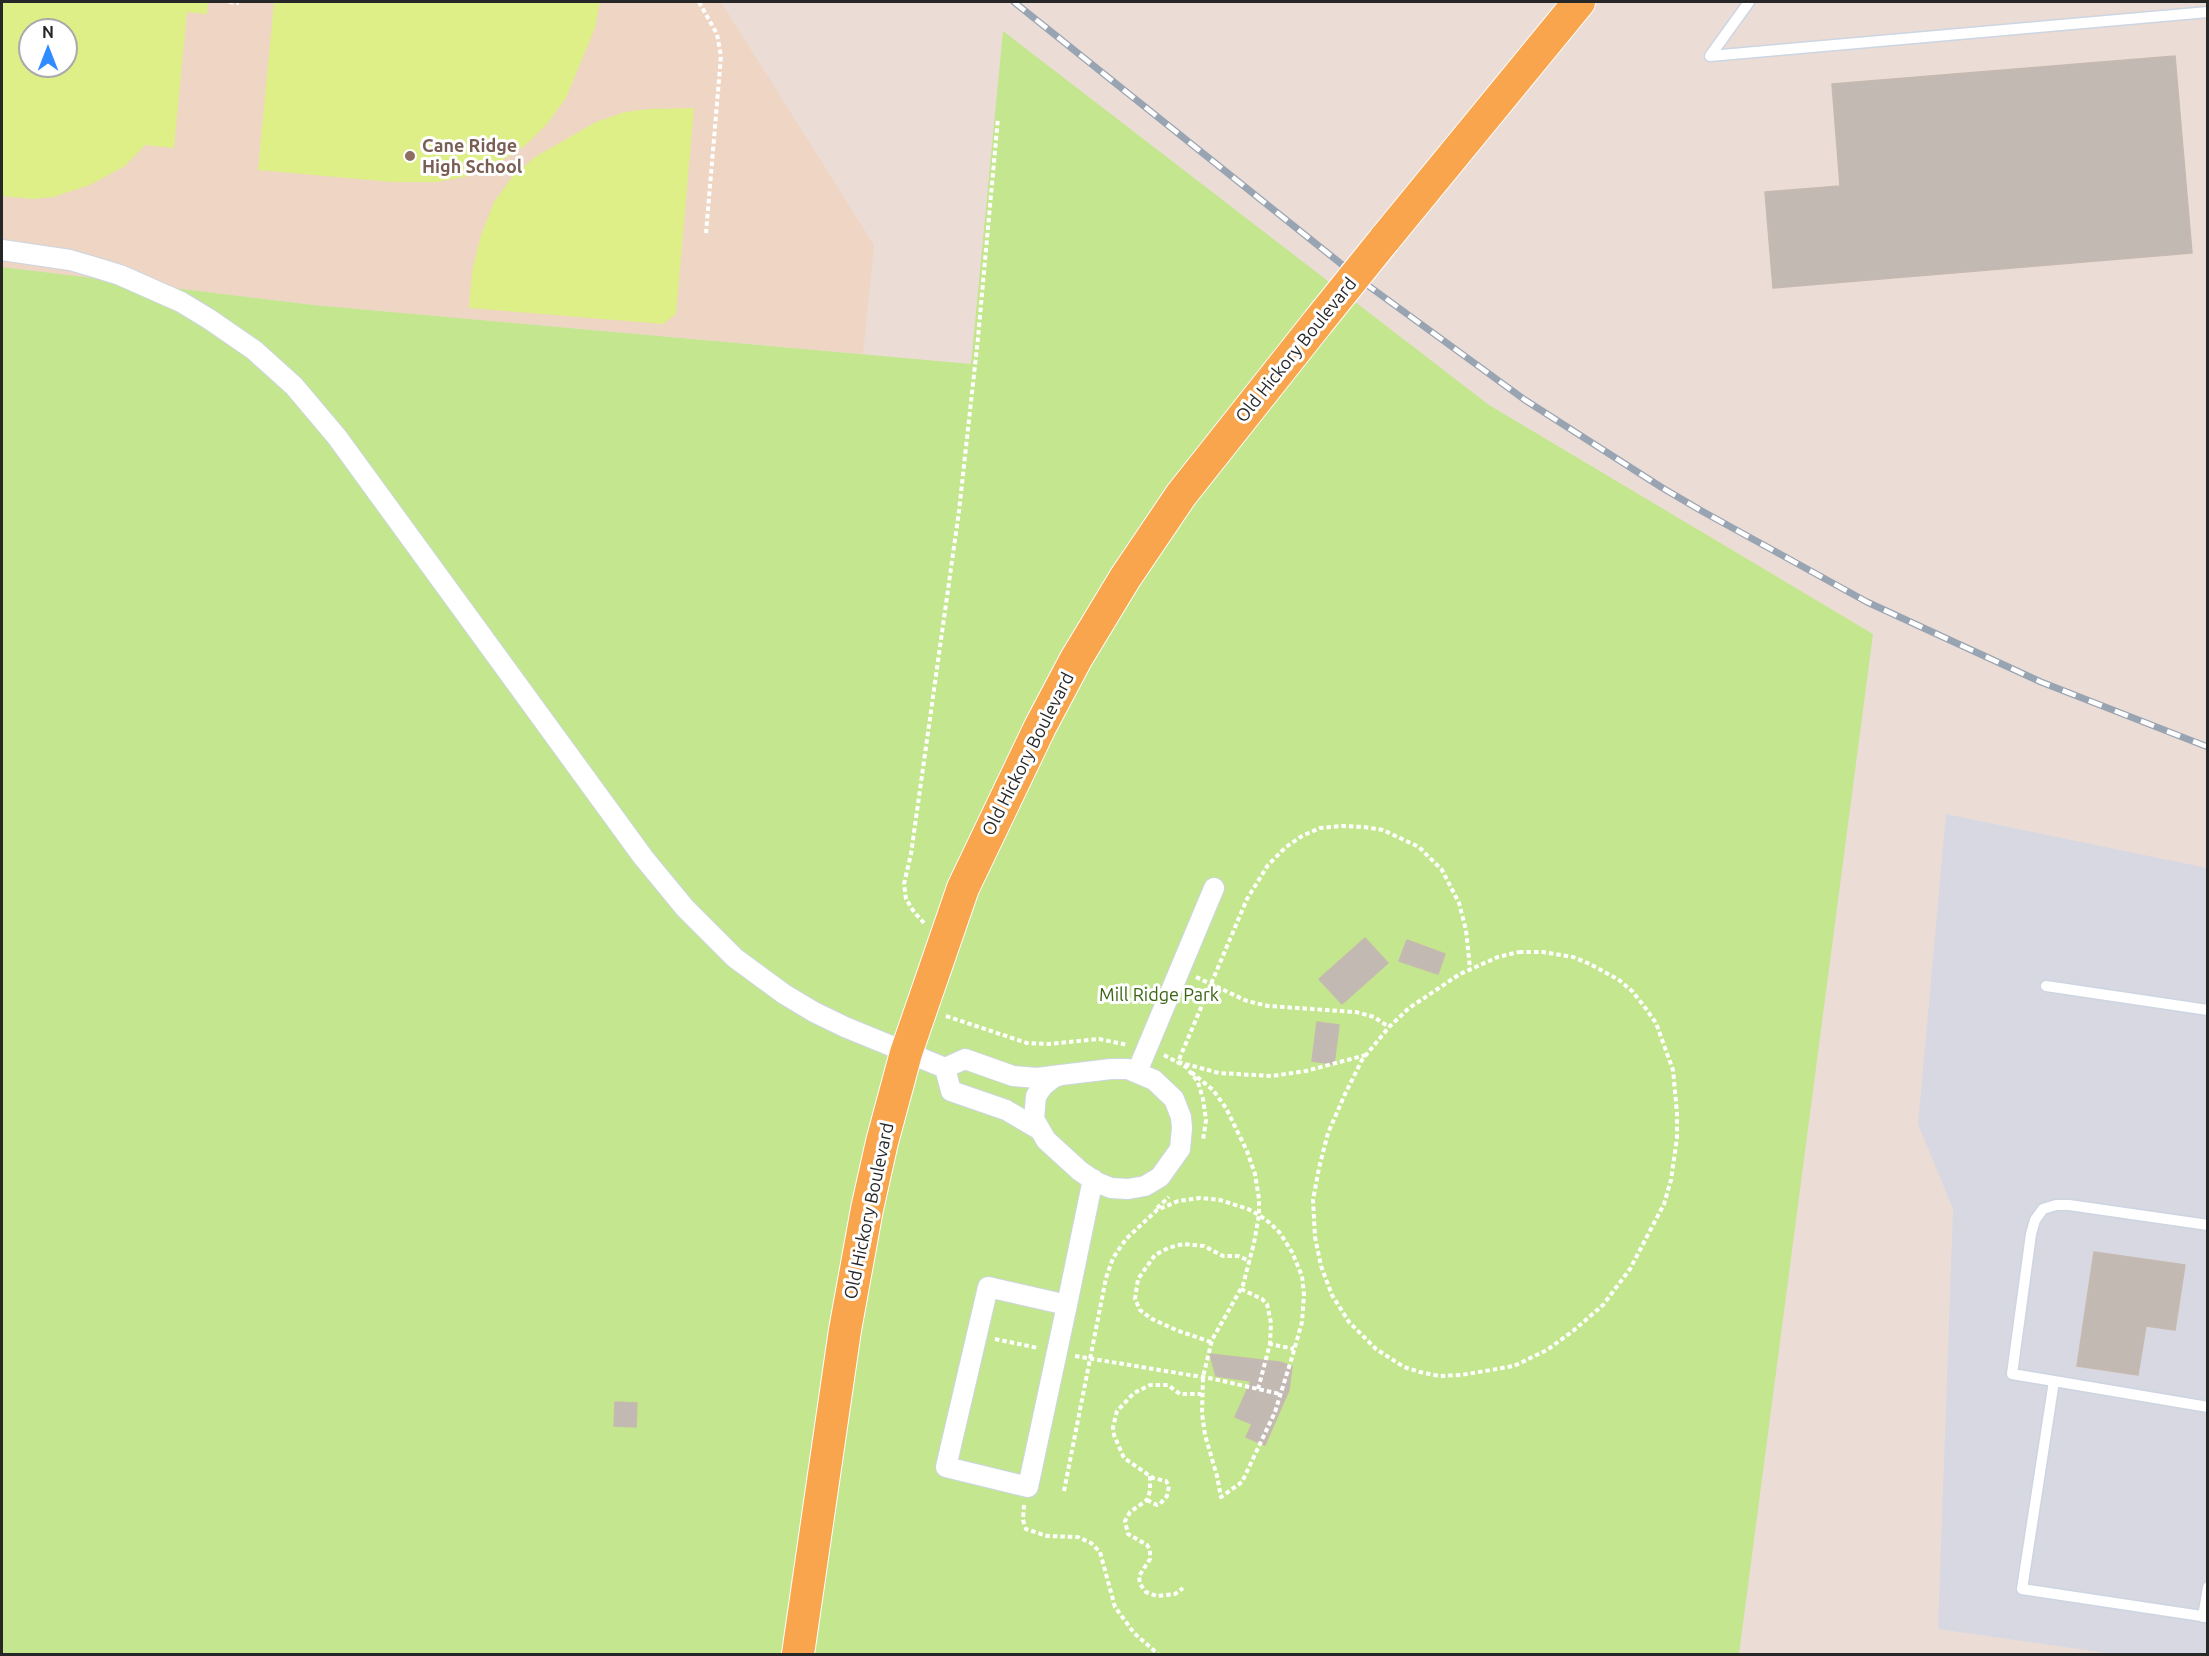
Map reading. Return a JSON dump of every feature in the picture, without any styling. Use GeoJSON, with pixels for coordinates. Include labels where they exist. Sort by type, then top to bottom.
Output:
{"type":"FeatureCollection","features":[{"type":"Feature","properties":{"kind":"main road","name":"Old Hickory Boulevard"},"geometry":{"type":"LineString","coordinates":[[798,1654],[855,1265],[882,1142],[906,1053],[943,943],[963,888],[995,818],[1104,610],[1142,550],[1181,495],[1384,240],[1579,2]]}},
{"type":"Feature","properties":{"kind":"street"},"geometry":{"type":"LineString","coordinates":[[2,250],[70,260],[120,275],[154,289],[209,319],[275,368],[294,386],[337,437],[643,857],[685,909],[735,958],[784,994],[845,1027],[945,1068],[965,1059],[1013,1076],[1037,1078],[1061,1075],[1111,1069],[1128,1069],[1154,1080],[1174,1099],[1181,1117],[1182,1128],[1180,1149],[1160,1177],[1145,1186],[1128,1189],[1111,1188],[1080,1171],[1046,1140],[1034,1112],[1036,1096],[1043,1086],[1061,1075]]}},
{"type":"Feature","properties":{"kind":"street"},"geometry":{"type":"LineString","coordinates":[[1137,1072],[1214,888]]}},
{"type":"Feature","properties":{"kind":"street"},"geometry":{"type":"LineString","coordinates":[[945,1068],[951,1091],[1006,1110],[1040,1130]]}},
{"type":"Feature","properties":{"kind":"street"},"geometry":{"type":"LineString","coordinates":[[1067,1305],[988,1287],[946,1467],[1028,1487],[1067,1305],[1093,1179]]}},
{"type":"Feature","properties":{"kind":"lane"},"geometry":{"type":"LineString","coordinates":[[1749,2],[1710,56],[2208,12]]}},
{"type":"Feature","properties":{"kind":"lane"},"geometry":{"type":"LineString","coordinates":[[2046,986],[2208,1010]]}},
{"type":"Feature","properties":{"kind":"lane"},"geometry":{"type":"LineString","coordinates":[[2208,1225],[2069,1205],[2056,1205],[2043,1209],[2035,1220],[2031,1234],[2012,1374],[2208,1407]]}},
{"type":"Feature","properties":{"kind":"lane"},"geometry":{"type":"LineString","coordinates":[[2054,1381],[2022,1589],[2205,1617],[2208,1587]]}},
{"type":"Feature","properties":{"kind":"path"},"geometry":{"type":"LineString","coordinates":[[229,2],[239,3]]}},
{"type":"Feature","properties":{"kind":"path"},"geometry":{"type":"LineString","coordinates":[[699,2],[717,34],[722,56],[706,232]]}},
{"type":"Feature","properties":{"kind":"path"},"geometry":{"type":"LineString","coordinates":[[943,943],[914,912],[906,899],[904,884],[918,809],[959,511],[978,338],[998,118]]}},
{"type":"Feature","properties":{"kind":"path"},"geometry":{"type":"LineString","coordinates":[[1366,1054],[1306,1071],[1272,1076],[1219,1073],[1178,1062],[1247,899],[1268,865],[1286,847],[1320,828],[1364,826],[1383,830],[1419,847],[1437,864],[1448,879],[1466,930],[1470,969]]}},
{"type":"Feature","properties":{"kind":"path"},"geometry":{"type":"LineString","coordinates":[[1519,952],[1543,952],[1573,957],[1606,971],[1632,991],[1656,1023],[1673,1070],[1677,1138],[1671,1180],[1664,1204],[1630,1269],[1603,1305],[1547,1350],[1514,1366],[1439,1376],[1404,1367],[1377,1349],[1349,1322],[1332,1295],[1321,1266],[1315,1237],[1313,1200],[1328,1133],[1366,1054],[1389,1027],[1427,994],[1470,969],[1498,957],[1519,952]]}},
{"type":"Feature","properties":{"kind":"path"},"geometry":{"type":"LineString","coordinates":[[1179,971],[1211,983],[1247,1001],[1268,1005],[1356,1012],[1374,1017],[1389,1027]]}},
{"type":"Feature","properties":{"kind":"path"},"geometry":{"type":"LineString","coordinates":[[1064,1491],[1106,1278],[1113,1258],[1141,1223],[1157,1210],[1178,1201],[1200,1198],[1241,1205],[1258,1215],[1280,1233],[1287,1242],[1302,1276],[1304,1308],[1275,1412],[1242,1482],[1221,1497],[1204,1435],[1201,1394],[1203,1377],[1211,1341],[1241,1289],[1250,1261],[1258,1215],[1255,1174],[1238,1131],[1213,1090],[1191,1072]]}},
{"type":"Feature","properties":{"kind":"path"},"geometry":{"type":"LineString","coordinates":[[1211,1341],[1176,1330],[1152,1319],[1140,1310],[1135,1299],[1138,1279],[1155,1255],[1183,1244],[1198,1244],[1223,1256],[1238,1256],[1250,1261]]}},
{"type":"Feature","properties":{"kind":"path"},"geometry":{"type":"LineString","coordinates":[[1241,1289],[1262,1299],[1267,1304],[1271,1323],[1270,1344],[1258,1389]]}},
{"type":"Feature","properties":{"kind":"path"},"geometry":{"type":"LineString","coordinates":[[992,1339],[1090,1359],[1203,1377],[1280,1394]]}},
{"type":"Feature","properties":{"kind":"path"},"geometry":{"type":"LineString","coordinates":[[1270,1344],[1294,1349]]}},
{"type":"Feature","properties":{"kind":"path"},"geometry":{"type":"LineString","coordinates":[[1147,1500],[1157,1505],[1166,1500],[1169,1490],[1166,1481],[1150,1476],[1128,1462],[1116,1444],[1113,1427],[1117,1411],[1134,1393],[1150,1385],[1168,1385],[1180,1394],[1201,1394]]}},
{"type":"Feature","properties":{"kind":"path"},"geometry":{"type":"LineString","coordinates":[[1150,1476],[1150,1491],[1147,1500],[1130,1512],[1125,1521],[1128,1534],[1147,1545],[1150,1550],[1149,1561],[1139,1573],[1140,1584],[1146,1592],[1157,1596],[1175,1594],[1183,1588]]}},
{"type":"Feature","properties":{"kind":"path"},"geometry":{"type":"LineString","coordinates":[[1028,1487],[1023,1510],[1026,1529],[1047,1536],[1078,1537],[1100,1552],[1115,1607],[1134,1633],[1158,1654]]}},
{"type":"Feature","properties":{"kind":"shaded area","name":"Cane Ridge High School"},"geometry":{"type":"Polygon","coordinates":[[[2,2],[721,2],[874,245],[863,354],[313,305],[2,267],[2,2]]]}},
{"type":"Feature","properties":{"kind":"shaded area"},"geometry":{"type":"Polygon","coordinates":[[[1946,814],[2207,868],[2207,1654],[2113,1654],[1938,1629],[1953,1209],[1918,1124],[1946,814]]]}},
{"type":"Feature","properties":{"kind":"green space"},"geometry":{"type":"Polygon","coordinates":[[[2,2],[208,2],[207,14],[187,12],[174,148],[145,145],[125,166],[90,185],[53,197],[33,199],[2,196],[2,2]]]}},
{"type":"Feature","properties":{"kind":"green space"},"geometry":{"type":"Polygon","coordinates":[[[274,2],[600,2],[595,28],[566,98],[547,124],[527,144],[500,162],[469,176],[436,182],[392,182],[258,170],[274,2]]]}},
{"type":"Feature","properties":{"kind":"green space","name":"Mill Ridge Park"},"geometry":{"type":"Polygon","coordinates":[[[1003,31],[1489,405],[1873,634],[1739,1654],[2,1654],[2,267],[313,305],[971,364],[1003,31]]]}},
{"type":"Feature","properties":{"kind":"green space"},"geometry":{"type":"Polygon","coordinates":[[[694,108],[676,314],[663,324],[469,308],[472,271],[481,235],[494,202],[512,177],[535,157],[596,122],[625,112],[694,108]]]}},
{"type":"Feature","properties":{"kind":"building"},"geometry":{"type":"Polygon","coordinates":[[[2175,56],[2192,253],[1773,288],[1765,192],[1840,186],[1832,84],[2175,56]]]}},
{"type":"Feature","properties":{"kind":"building"},"geometry":{"type":"Polygon","coordinates":[[[1365,938],[1388,963],[1342,1004],[1319,979],[1365,938]]]}},
{"type":"Feature","properties":{"kind":"building"},"geometry":{"type":"Polygon","coordinates":[[[1407,940],[1445,954],[1438,974],[1399,961],[1407,940]]]}},
{"type":"Feature","properties":{"kind":"building"},"geometry":{"type":"Polygon","coordinates":[[[1317,1022],[1339,1025],[1334,1064],[1312,1061],[1317,1022]]]}},
{"type":"Feature","properties":{"kind":"building"},"geometry":{"type":"Polygon","coordinates":[[[2094,1252],[2185,1265],[2175,1330],[2146,1326],[2138,1375],[2077,1366],[2094,1252]]]}},
{"type":"Feature","properties":{"kind":"building"},"geometry":{"type":"Polygon","coordinates":[[[1210,1354],[1279,1362],[1292,1366],[1289,1390],[1265,1445],[1246,1437],[1252,1424],[1235,1417],[1251,1381],[1216,1376],[1210,1354]]]}},
{"type":"Feature","properties":{"kind":"building"},"geometry":{"type":"Polygon","coordinates":[[[615,1402],[637,1403],[636,1427],[614,1426],[615,1402]]]}},
{"type":"Feature","properties":{"kind":"railway"},"geometry":{"type":"LineString","coordinates":[[1014,2],[1370,287],[1525,400],[1661,487],[1867,602],[2041,682],[2208,747]]}},
{"type":"Feature","properties":{"kind":"place","name":"Cane Ridge High School"},"geometry":{"type":"Point","coordinates":[410,156]}}]}
